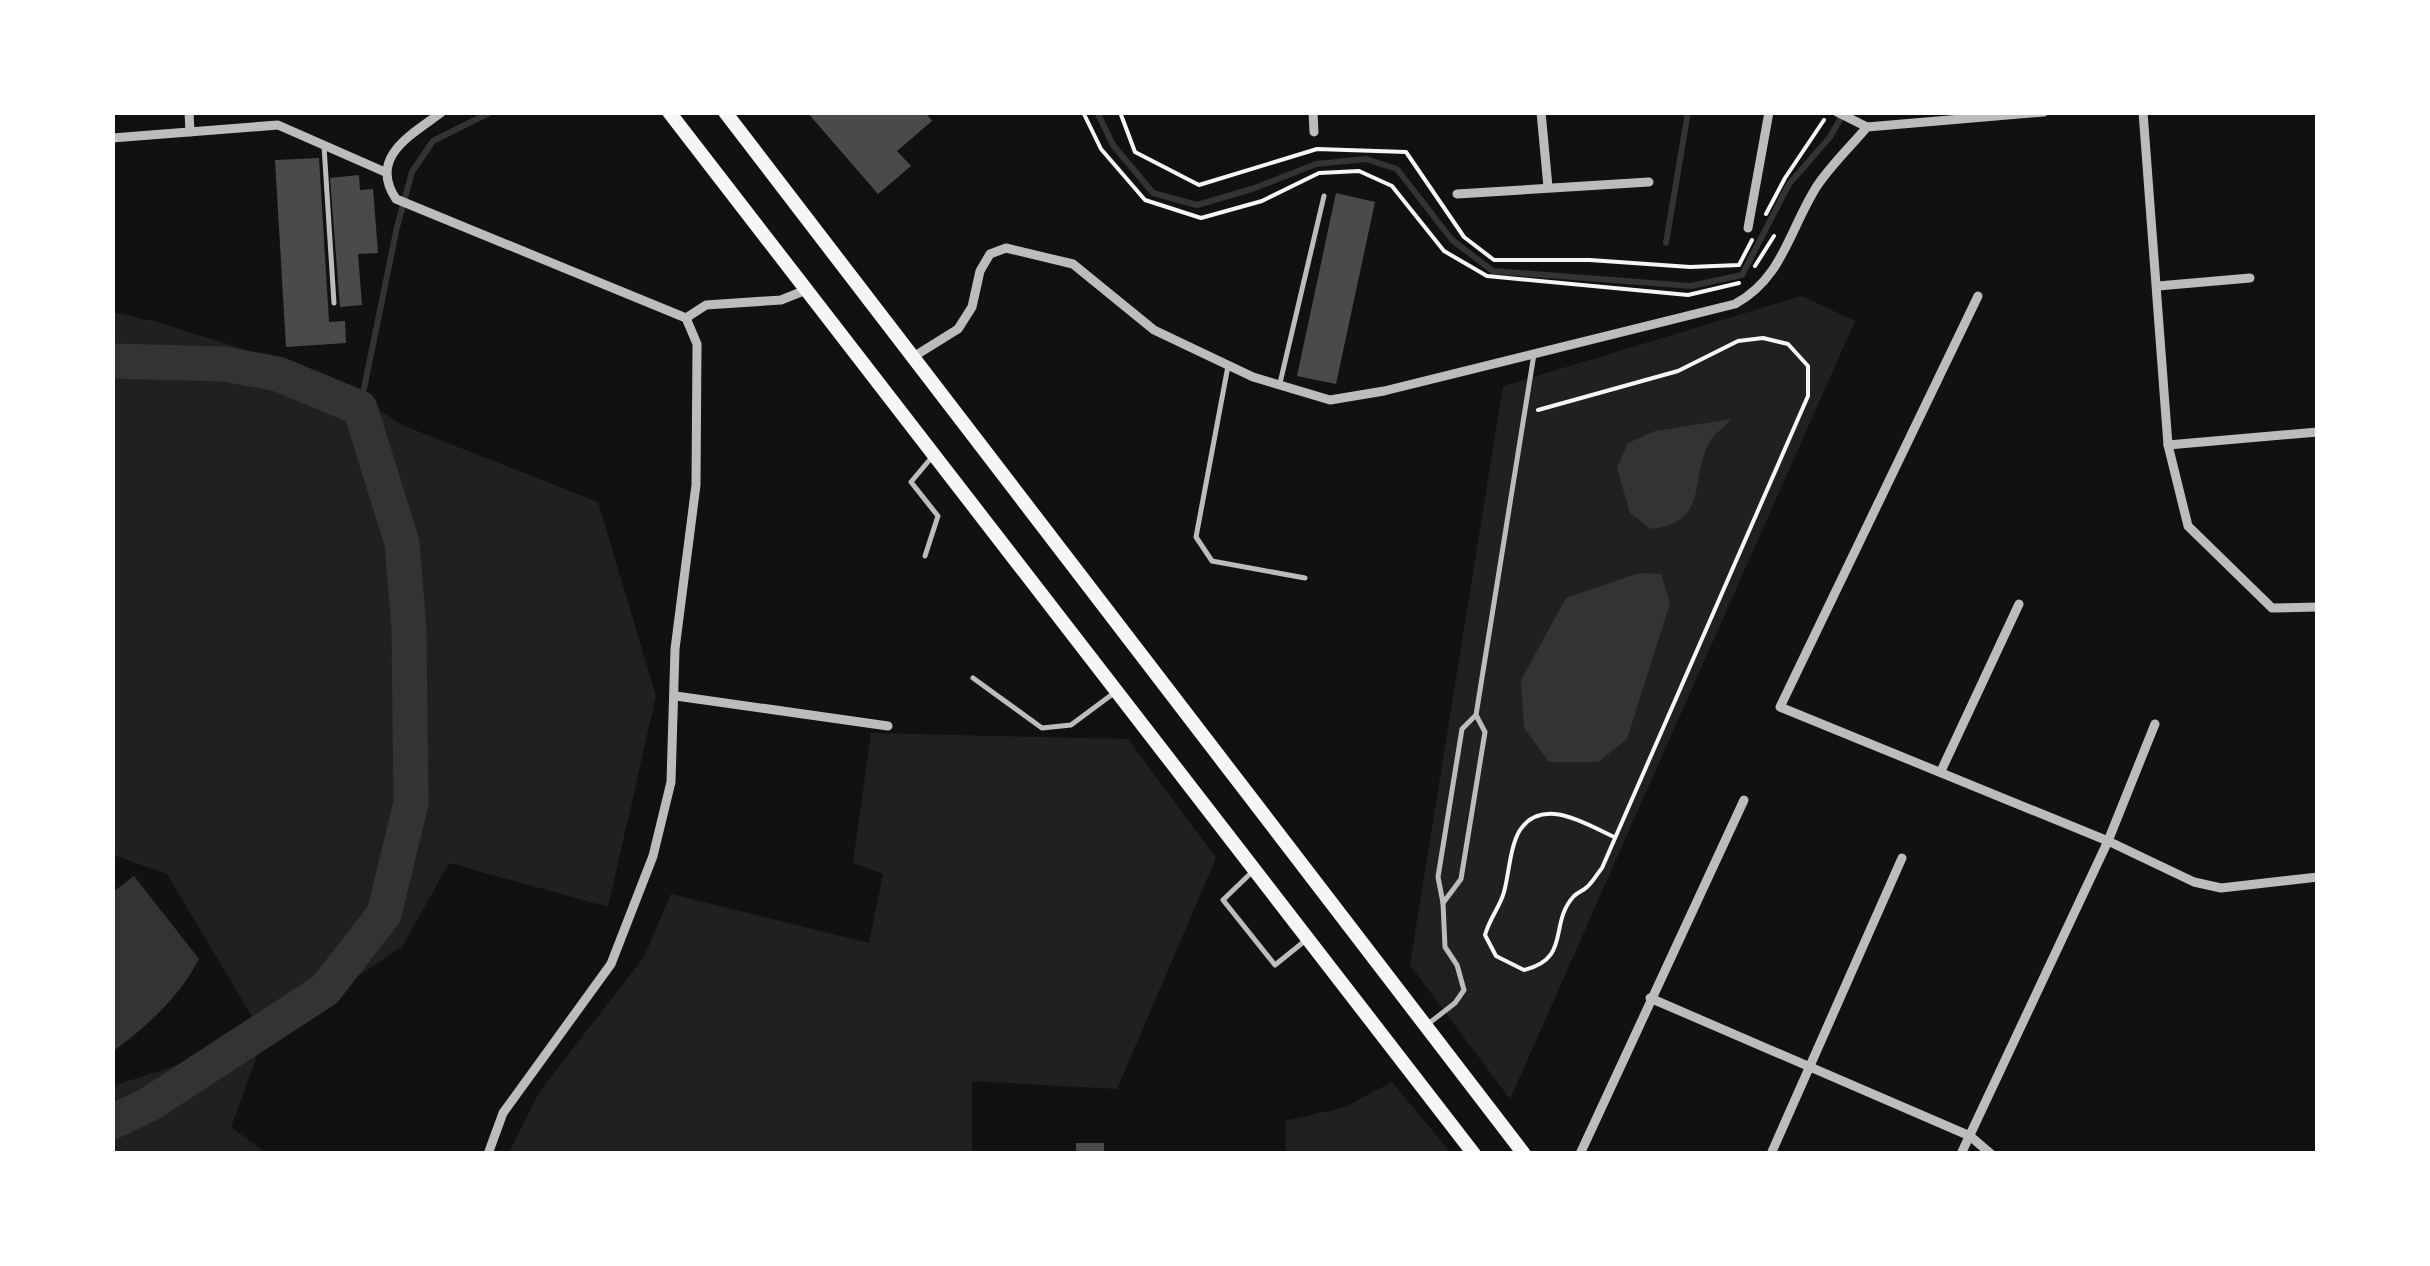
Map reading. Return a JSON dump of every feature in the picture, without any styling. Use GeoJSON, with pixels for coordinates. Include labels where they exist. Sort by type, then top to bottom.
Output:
{"type":"FeatureCollection","features":[{"type":"Feature","properties":{"kind":"main road"},"geometry":{"type":"LineString","coordinates":[[669,112],[1474,1154]]}},
{"type":"Feature","properties":{"kind":"main road"},"geometry":{"type":"LineString","coordinates":[[725,112],[1524,1154]]}},
{"type":"Feature","properties":{"kind":"street"},"geometry":{"type":"LineString","coordinates":[[189,112],[190,132]]}},
{"type":"Feature","properties":{"kind":"street"},"geometry":{"type":"LineString","coordinates":[[442,112],[390,156],[386,185],[396,199],[686,318],[698,344],[696,485],[675,649],[671,782],[652,856],[611,964],[503,1113],[488,1154]]}},
{"type":"Feature","properties":{"kind":"street"},"geometry":{"type":"LineString","coordinates":[[1313,112],[1314,132]]}},
{"type":"Feature","properties":{"kind":"street"},"geometry":{"type":"LineString","coordinates":[[1540,112],[1548,187]]}},
{"type":"Feature","properties":{"kind":"street"},"geometry":{"type":"LineString","coordinates":[[1748,228],[1769,112]]}},
{"type":"Feature","properties":{"kind":"street"},"geometry":{"type":"LineString","coordinates":[[1837,112],[1867,127],[1961,116],[2044,112]]}},
{"type":"Feature","properties":{"kind":"street"},"geometry":{"type":"LineString","coordinates":[[2143,112],[2168,445],[2188,526],[2272,608],[2318,606]]}},
{"type":"Feature","properties":{"kind":"street"},"geometry":{"type":"LineString","coordinates":[[112,138],[278,125],[385,172]]}},
{"type":"Feature","properties":{"kind":"street"},"geometry":{"type":"LineString","coordinates":[[913,357],[958,329],[972,307],[980,271],[990,254],[1006,248],[1072,264],[1154,330],[1228,366],[1330,400],[1384,391],[1735,304],[1758,292],[1818,185],[1867,127]]}},
{"type":"Feature","properties":{"kind":"street"},"geometry":{"type":"LineString","coordinates":[[1457,194],[1649,182]]}},
{"type":"Feature","properties":{"kind":"street"},"geometry":{"type":"LineString","coordinates":[[2158,286],[2250,278]]}},
{"type":"Feature","properties":{"kind":"street"},"geometry":{"type":"LineString","coordinates":[[686,318],[706,305],[781,300],[806,290]]}},
{"type":"Feature","properties":{"kind":"street"},"geometry":{"type":"LineString","coordinates":[[1978,296],[1780,706],[2108,840],[2194,882],[2221,888],[2318,877]]}},
{"type":"Feature","properties":{"kind":"street"},"geometry":{"type":"LineString","coordinates":[[2168,445],[2318,432]]}},
{"type":"Feature","properties":{"kind":"street"},"geometry":{"type":"LineString","coordinates":[[1941,772],[2019,604]]}},
{"type":"Feature","properties":{"kind":"street"},"geometry":{"type":"LineString","coordinates":[[676,696],[888,726]]}},
{"type":"Feature","properties":{"kind":"street"},"geometry":{"type":"LineString","coordinates":[[1962,1154],[2108,840],[2156,724]]}},
{"type":"Feature","properties":{"kind":"street"},"geometry":{"type":"LineString","coordinates":[[1580,1154],[1744,800]]}},
{"type":"Feature","properties":{"kind":"street"},"geometry":{"type":"LineString","coordinates":[[1771,1154],[1902,858]]}},
{"type":"Feature","properties":{"kind":"street"},"geometry":{"type":"LineString","coordinates":[[1650,998],[1970,1136],[1991,1154]]}},
{"type":"Feature","properties":{"kind":"lane"},"geometry":{"type":"LineString","coordinates":[[324,144],[334,303]]}},
{"type":"Feature","properties":{"kind":"lane"},"geometry":{"type":"LineString","coordinates":[[1280,385],[1324,196]]}},
{"type":"Feature","properties":{"kind":"lane"},"geometry":{"type":"LineString","coordinates":[[1426,1026],[1455,1003],[1464,990],[1457,964],[1445,947],[1438,877],[1462,729],[1476,716],[1534,354]]}},
{"type":"Feature","properties":{"kind":"lane"},"geometry":{"type":"LineString","coordinates":[[1228,366],[1196,538],[1212,561],[1305,578]]}},
{"type":"Feature","properties":{"kind":"lane"},"geometry":{"type":"LineString","coordinates":[[925,556],[938,516],[910,482],[934,455]]}},
{"type":"Feature","properties":{"kind":"lane"},"geometry":{"type":"LineString","coordinates":[[973,678],[1042,728],[1071,725],[1116,691]]}},
{"type":"Feature","properties":{"kind":"lane"},"geometry":{"type":"LineString","coordinates":[[1443,904],[1460,879],[1485,732],[1476,716]]}},
{"type":"Feature","properties":{"kind":"lane"},"geometry":{"type":"LineString","coordinates":[[1255,870],[1223,900],[1275,964],[1308,938]]}},
{"type":"Feature","properties":{"kind":"path"},"geometry":{"type":"LineString","coordinates":[[1083,112],[1102,149],[1145,200],[1201,218],[1262,201],[1319,173],[1359,171],[1392,186],[1444,251],[1486,276],[1688,295],[1746,282]]}},
{"type":"Feature","properties":{"kind":"path"},"geometry":{"type":"LineString","coordinates":[[1755,266],[1774,234]]}},
{"type":"Feature","properties":{"kind":"path"},"geometry":{"type":"LineString","coordinates":[[1524,414],[1678,371],[1738,341],[1763,338],[1788,344],[1808,366],[1808,396],[1602,868],[1566,909],[1554,953],[1544,964],[1524,970],[1496,956],[1485,935],[1491,914],[1502,898],[1520,831],[1536,816],[1558,812],[1614,836]]}},
{"type":"Feature","properties":{"kind":"shaded area"},"geometry":{"type":"Polygon","coordinates":[[[1802,296],[1855,321],[1510,1099],[1410,965],[1503,386],[1802,296]]]}},
{"type":"Feature","properties":{"kind":"shaded area"},"geometry":{"type":"Polygon","coordinates":[[[113,312],[326,375],[402,425],[598,502],[656,696],[608,907],[449,863],[402,947],[264,1037],[167,874],[113,855],[113,312]]]}},
{"type":"Feature","properties":{"kind":"shaded area"},"geometry":{"type":"Polygon","coordinates":[[[1732,419],[1709,443],[1695,498],[1682,518],[1651,529],[1630,513],[1617,468],[1628,443],[1655,431],[1732,419]]]}},
{"type":"Feature","properties":{"kind":"shaded area"},"geometry":{"type":"Polygon","coordinates":[[[1639,573],[1661,574],[1670,603],[1627,739],[1598,762],[1549,762],[1524,728],[1521,680],[1566,598],[1639,573]]]}},
{"type":"Feature","properties":{"kind":"shaded area"},"geometry":{"type":"Polygon","coordinates":[[[871,733],[1128,739],[1216,858],[1117,1089],[972,1081],[972,1153],[509,1153],[540,1091],[644,957],[671,894],[869,943],[883,874],[853,863],[871,733]]]}},
{"type":"Feature","properties":{"kind":"shaded area"},"geometry":{"type":"Polygon","coordinates":[[[134,876],[199,959],[162,1010],[113,1051],[113,892],[134,876]]]}},
{"type":"Feature","properties":{"kind":"shaded area"},"geometry":{"type":"Polygon","coordinates":[[[264,1037],[231,1127],[266,1153],[113,1153],[113,1086],[264,1037]]]}},
{"type":"Feature","properties":{"kind":"shaded area"},"geometry":{"type":"Polygon","coordinates":[[[1392,1082],[1451,1153],[1286,1153],[1285,1121],[1345,1107],[1392,1082]]]}},
{"type":"Feature","properties":{"kind":"building"},"geometry":{"type":"Polygon","coordinates":[[[807,112],[925,112],[932,121],[897,151],[911,166],[878,194],[807,112]]]}},
{"type":"Feature","properties":{"kind":"building"},"geometry":{"type":"Polygon","coordinates":[[[319,158],[329,322],[345,321],[346,343],[286,347],[275,160],[319,158]]]}},
{"type":"Feature","properties":{"kind":"building"},"geometry":{"type":"Polygon","coordinates":[[[359,175],[360,190],[373,189],[378,253],[358,254],[362,305],[340,307],[330,178],[359,175]]]}},
{"type":"Feature","properties":{"kind":"building"},"geometry":{"type":"Polygon","coordinates":[[[1336,193],[1375,202],[1336,384],[1297,376],[1336,193]]]}},
{"type":"Feature","properties":{"kind":"building"},"geometry":{"type":"Polygon","coordinates":[[[1076,1143],[1104,1143],[1104,1154],[1076,1154],[1076,1143]]]}},
{"type":"Feature","properties":{"kind":"waterway"},"geometry":{"type":"LineString","coordinates":[[360,408],[412,172],[433,141],[491,112]]}},
{"type":"Feature","properties":{"kind":"waterway"},"geometry":{"type":"LineString","coordinates":[[1097,112],[1113,145],[1153,193],[1197,205],[1316,164],[1366,159],[1397,169],[1452,240],[1493,271],[1691,286],[1742,275],[1789,184],[1830,137],[1843,114]]}},
{"type":"Feature","properties":{"kind":"waterway"},"geometry":{"type":"LineString","coordinates":[[1666,243],[1688,112]]}},
{"type":"Feature","properties":{"kind":"waterway"},"geometry":{"type":"LineString","coordinates":[[112,361],[224,364],[278,374],[360,408],[402,543],[409,628],[411,803],[384,914],[325,990],[148,1105],[112,1122]]}}]}
